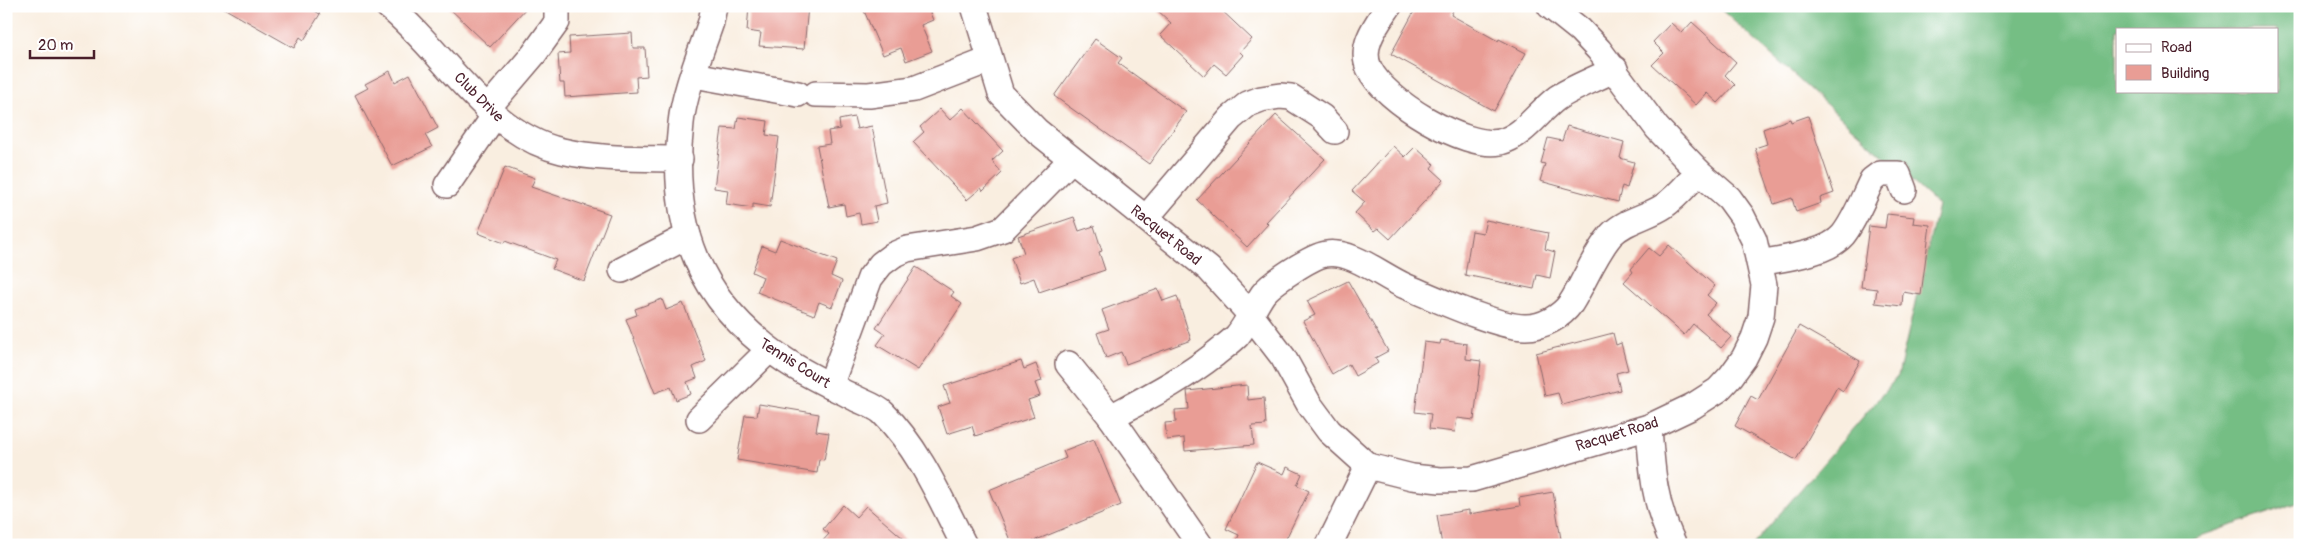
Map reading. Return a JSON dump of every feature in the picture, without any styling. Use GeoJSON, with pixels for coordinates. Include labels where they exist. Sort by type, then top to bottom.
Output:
{"type":"FeatureCollection","features":[{"type":"Feature","properties":{"kind":"street","name":"Club Drive"},"geometry":{"type":"LineString","coordinates":[[388,6],[410,24],[491,112],[520,134],[561,151],[605,157],[680,159]]}},
{"type":"Feature","properties":{"kind":"street"},"geometry":{"type":"LineString","coordinates":[[447,185],[491,112],[557,22],[558,6]]}},
{"type":"Feature","properties":{"kind":"street","name":"Tennis Court"},"geometry":{"type":"LineString","coordinates":[[714,6],[681,123],[679,197],[688,236],[697,261],[715,294],[736,320],[769,350],[788,363],[830,386],[881,411],[906,439],[921,460],[964,545]]}},
{"type":"Feature","properties":{"kind":"street","name":"Racquet Road"},"geometry":{"type":"LineString","coordinates":[[974,6],[1001,94],[1037,131],[1071,160],[1209,269],[1250,314],[1283,357],[1309,404],[1328,431],[1368,466],[1412,477],[1440,480],[1472,479],[1648,427],[1693,406],[1718,390],[1744,358],[1754,338],[1763,302],[1764,286],[1760,263],[1754,240],[1742,216],[1729,198],[1699,172],[1657,128],[1615,69],[1580,30],[1550,6]]}},
{"type":"Feature","properties":{"kind":"street"},"geometry":{"type":"LineString","coordinates":[[1389,6],[1372,30],[1368,40],[1369,68],[1385,88],[1404,105],[1443,127],[1470,138],[1492,143],[1517,135],[1557,98],[1615,69]]}},
{"type":"Feature","properties":{"kind":"street"},"geometry":{"type":"LineString","coordinates":[[694,75],[807,94],[869,95],[914,89],[990,60]]}},
{"type":"Feature","properties":{"kind":"street"},"geometry":{"type":"LineString","coordinates":[[1146,218],[1230,118],[1248,104],[1280,96],[1291,97],[1322,117],[1335,130]]}},
{"type":"Feature","properties":{"kind":"street"},"geometry":{"type":"LineString","coordinates":[[830,386],[870,278],[882,264],[893,255],[907,249],[977,238],[1002,229],[1071,160]]}},
{"type":"Feature","properties":{"kind":"street"},"geometry":{"type":"LineString","coordinates":[[1110,417],[1164,388],[1212,356],[1237,335],[1264,292],[1301,265],[1326,254],[1344,256],[1371,266],[1403,285],[1490,319],[1512,326],[1540,325],[1557,317],[1570,304],[1591,265],[1612,234],[1633,220],[1664,206],[1699,172]]}},
{"type":"Feature","properties":{"kind":"street"},"geometry":{"type":"LineString","coordinates":[[1760,263],[1822,249],[1833,244],[1843,234],[1872,180],[1880,174],[1898,174],[1904,190]]}},
{"type":"Feature","properties":{"kind":"street"},"geometry":{"type":"LineString","coordinates":[[622,270],[688,236]]}},
{"type":"Feature","properties":{"kind":"street"},"geometry":{"type":"LineString","coordinates":[[699,418],[769,350]]}},
{"type":"Feature","properties":{"kind":"street"},"geometry":{"type":"LineString","coordinates":[[1068,364],[1110,417],[1200,545]]}},
{"type":"Feature","properties":{"kind":"street"},"geometry":{"type":"LineString","coordinates":[[1648,427],[1656,497],[1664,524],[1674,545]]}},
{"type":"Feature","properties":{"kind":"street"},"geometry":{"type":"LineString","coordinates":[[1329,545],[1368,466]]}},
{"type":"Feature","properties":{"kind":"green space"},"geometry":{"type":"Polygon","coordinates":[[[1717,6],[2300,6],[2300,502],[2186,541],[2182,545],[1753,545],[1898,376],[1938,205],[1717,6]]]}},
{"type":"Feature","properties":{"kind":"building"},"geometry":{"type":"Polygon","coordinates":[[[220,6],[306,6],[320,14],[304,40],[300,37],[294,48],[220,6]]]}},
{"type":"Feature","properties":{"kind":"building"},"geometry":{"type":"Polygon","coordinates":[[[447,6],[528,6],[490,47],[447,6]]]}},
{"type":"Feature","properties":{"kind":"building"},"geometry":{"type":"Polygon","coordinates":[[[749,6],[808,6],[804,49],[759,46],[761,33],[747,31],[749,6]]]}},
{"type":"Feature","properties":{"kind":"building"},"geometry":{"type":"Polygon","coordinates":[[[862,6],[927,6],[933,20],[921,25],[932,51],[906,61],[901,48],[883,55],[862,6]]]}},
{"type":"Feature","properties":{"kind":"building"},"geometry":{"type":"Polygon","coordinates":[[[1153,6],[1217,6],[1252,39],[1240,52],[1243,55],[1226,74],[1214,64],[1204,76],[1160,35],[1171,23],[1153,6]]]}},
{"type":"Feature","properties":{"kind":"building"},"geometry":{"type":"Polygon","coordinates":[[[1417,6],[1455,6],[1451,15],[1498,41],[1499,39],[1526,53],[1494,111],[1391,54],[1417,6]]]}},
{"type":"Feature","properties":{"kind":"building"},"geometry":{"type":"Polygon","coordinates":[[[1692,22],[1736,62],[1725,75],[1735,85],[1718,103],[1707,93],[1696,105],[1652,65],[1664,53],[1653,42],[1671,23],[1682,33],[1692,22]]]}},
{"type":"Feature","properties":{"kind":"building"},"geometry":{"type":"Polygon","coordinates":[[[632,33],[633,48],[645,48],[647,76],[636,77],[637,92],[565,97],[564,83],[560,83],[558,54],[570,53],[569,37],[632,33]]]}},
{"type":"Feature","properties":{"kind":"building"},"geometry":{"type":"Polygon","coordinates":[[[1095,39],[1122,58],[1118,63],[1186,112],[1149,164],[1054,96],[1095,39]]]}},
{"type":"Feature","properties":{"kind":"building"},"geometry":{"type":"Polygon","coordinates":[[[390,71],[395,82],[410,74],[438,128],[425,135],[432,147],[392,166],[355,95],[368,88],[365,84],[390,71]]]}},
{"type":"Feature","properties":{"kind":"building"},"geometry":{"type":"Polygon","coordinates":[[[963,108],[1003,151],[992,161],[1002,173],[983,191],[981,188],[967,200],[913,142],[924,132],[920,127],[940,109],[950,120],[963,108]]]}},
{"type":"Feature","properties":{"kind":"building"},"geometry":{"type":"Polygon","coordinates":[[[1276,115],[1325,159],[1266,222],[1268,224],[1247,247],[1197,200],[1276,115]]]}},
{"type":"Feature","properties":{"kind":"building"},"geometry":{"type":"Polygon","coordinates":[[[1808,116],[1834,193],[1820,198],[1821,203],[1796,212],[1792,198],[1774,204],[1755,148],[1767,144],[1763,129],[1790,119],[1791,122],[1808,116]]]}},
{"type":"Feature","properties":{"kind":"building"},"geometry":{"type":"Polygon","coordinates":[[[738,117],[768,121],[766,135],[779,137],[770,207],[753,204],[753,208],[726,204],[728,190],[714,188],[722,128],[736,129],[738,117]]]}},
{"type":"Feature","properties":{"kind":"building"},"geometry":{"type":"Polygon","coordinates":[[[854,117],[857,129],[872,126],[887,203],[874,206],[877,221],[861,224],[859,213],[846,216],[844,204],[829,207],[817,146],[830,144],[828,131],[840,129],[839,120],[854,117]]]}},
{"type":"Feature","properties":{"kind":"building"},"geometry":{"type":"Polygon","coordinates":[[[1567,126],[1624,142],[1620,158],[1634,162],[1627,188],[1622,186],[1618,202],[1540,181],[1545,164],[1541,163],[1548,138],[1562,141],[1567,126]]]}},
{"type":"Feature","properties":{"kind":"building"},"geometry":{"type":"Polygon","coordinates":[[[1393,146],[1405,157],[1415,147],[1434,164],[1431,168],[1444,180],[1390,239],[1378,228],[1374,231],[1355,213],[1365,202],[1352,191],[1393,146]]]}},
{"type":"Feature","properties":{"kind":"building"},"geometry":{"type":"Polygon","coordinates":[[[505,167],[535,178],[531,187],[610,214],[584,281],[552,269],[556,260],[478,233],[505,167]]]}},
{"type":"Feature","properties":{"kind":"building"},"geometry":{"type":"Polygon","coordinates":[[[1887,214],[1914,217],[1913,223],[1930,225],[1921,295],[1903,292],[1902,306],[1875,303],[1877,289],[1861,287],[1869,226],[1885,228],[1887,214]]]}},
{"type":"Feature","properties":{"kind":"building"},"geometry":{"type":"Polygon","coordinates":[[[1074,217],[1079,231],[1094,226],[1102,251],[1099,252],[1105,270],[1039,292],[1034,278],[1020,283],[1011,258],[1024,253],[1018,236],[1074,217]]]}},
{"type":"Feature","properties":{"kind":"building"},"geometry":{"type":"Polygon","coordinates":[[[1486,220],[1548,233],[1545,249],[1555,252],[1550,278],[1537,275],[1534,289],[1465,275],[1472,231],[1483,233],[1486,220]]]}},
{"type":"Feature","properties":{"kind":"building"},"geometry":{"type":"Polygon","coordinates":[[[780,239],[837,261],[831,276],[842,281],[832,307],[819,302],[814,315],[757,292],[763,277],[752,272],[762,246],[775,251],[780,239]]]}},
{"type":"Feature","properties":{"kind":"building"},"geometry":{"type":"Polygon","coordinates":[[[1669,245],[1715,286],[1707,295],[1716,303],[1706,314],[1731,337],[1721,348],[1693,324],[1684,335],[1624,282],[1633,272],[1631,269],[1649,248],[1659,256],[1669,245]]]}},
{"type":"Feature","properties":{"kind":"building"},"geometry":{"type":"Polygon","coordinates":[[[916,267],[954,292],[951,296],[962,304],[918,370],[877,345],[885,334],[876,328],[916,267]]]}},
{"type":"Feature","properties":{"kind":"building"},"geometry":{"type":"Polygon","coordinates":[[[1348,281],[1388,351],[1375,358],[1378,363],[1355,376],[1349,364],[1332,374],[1303,321],[1315,315],[1307,301],[1348,281]]]}},
{"type":"Feature","properties":{"kind":"building"},"geometry":{"type":"Polygon","coordinates":[[[1158,289],[1163,301],[1177,296],[1191,340],[1126,364],[1121,352],[1106,358],[1097,333],[1109,329],[1102,310],[1158,289]]]}},
{"type":"Feature","properties":{"kind":"building"},"geometry":{"type":"Polygon","coordinates":[[[662,299],[666,310],[683,303],[706,361],[693,367],[697,378],[687,382],[691,394],[676,400],[671,387],[655,393],[626,319],[637,315],[635,309],[662,299]]]}},
{"type":"Feature","properties":{"kind":"building"},"geometry":{"type":"Polygon","coordinates":[[[1799,326],[1860,361],[1843,391],[1837,387],[1796,460],[1735,426],[1751,396],[1758,400],[1799,326]]]}},
{"type":"Feature","properties":{"kind":"building"},"geometry":{"type":"Polygon","coordinates":[[[1613,333],[1616,345],[1621,343],[1628,370],[1616,373],[1620,390],[1562,405],[1558,393],[1545,396],[1536,353],[1613,333]]]}},
{"type":"Feature","properties":{"kind":"building"},"geometry":{"type":"Polygon","coordinates":[[[1441,340],[1467,344],[1466,359],[1481,361],[1474,420],[1457,418],[1455,432],[1429,429],[1431,414],[1415,412],[1424,342],[1440,344],[1441,340]]]}},
{"type":"Feature","properties":{"kind":"building"},"geometry":{"type":"Polygon","coordinates":[[[1021,361],[1024,369],[1036,364],[1042,381],[1035,383],[1040,396],[1028,400],[1034,417],[975,436],[972,426],[947,434],[938,407],[950,403],[944,386],[1021,361]]]}},
{"type":"Feature","properties":{"kind":"building"},"geometry":{"type":"Polygon","coordinates":[[[1247,385],[1248,400],[1264,398],[1266,425],[1252,426],[1254,445],[1185,451],[1184,438],[1167,440],[1165,423],[1176,422],[1175,410],[1189,409],[1187,391],[1247,385]]]}},
{"type":"Feature","properties":{"kind":"building"},"geometry":{"type":"Polygon","coordinates":[[[759,404],[819,414],[816,431],[829,433],[824,460],[819,459],[817,473],[737,460],[745,415],[757,416],[759,404]]]}},
{"type":"Feature","properties":{"kind":"building"},"geometry":{"type":"Polygon","coordinates":[[[1094,439],[1121,505],[1024,545],[1012,545],[989,490],[1066,458],[1063,451],[1094,439]]]}},
{"type":"Feature","properties":{"kind":"building"},"geometry":{"type":"Polygon","coordinates":[[[1257,462],[1284,474],[1287,467],[1302,474],[1297,485],[1309,491],[1283,545],[1235,545],[1239,535],[1226,529],[1257,462]]]}},
{"type":"Feature","properties":{"kind":"building"},"geometry":{"type":"Polygon","coordinates":[[[1553,492],[1562,545],[1442,545],[1437,515],[1469,510],[1469,514],[1520,506],[1519,498],[1553,492]]]}},
{"type":"Feature","properties":{"kind":"building"},"geometry":{"type":"Polygon","coordinates":[[[843,505],[856,517],[866,506],[911,545],[819,545],[829,534],[823,529],[843,505]]]}}]}
